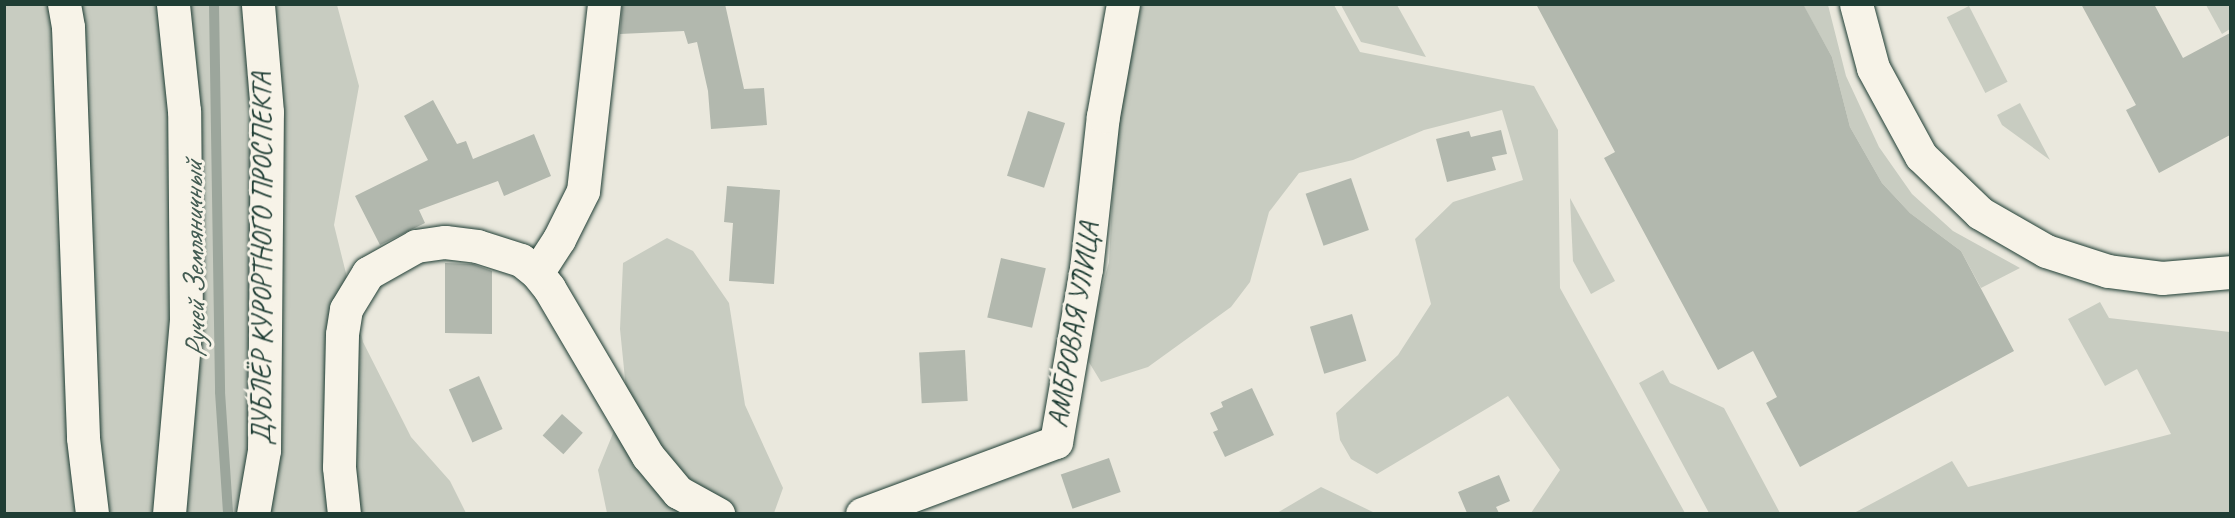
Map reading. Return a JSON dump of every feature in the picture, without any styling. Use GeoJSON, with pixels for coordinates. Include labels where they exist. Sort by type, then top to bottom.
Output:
{"type":"FeatureCollection","features":[{"type":"Feature","properties":{"kind":"street"},"geometry":{"type":"LineString","coordinates":[[64,4],[68,27],[83,438],[92,513]]}},
{"type":"Feature","properties":{"kind":"street"},"geometry":{"type":"LineString","coordinates":[[169,513],[186,321],[184,111],[173,4]]}},
{"type":"Feature","properties":{"kind":"street","name":"ДУБЛЁР КУРОРТНОГО ПРОСПЕКТА"},"geometry":{"type":"LineString","coordinates":[[253,513],[264,450],[267,112],[258,4]]}},
{"type":"Feature","properties":{"kind":"street"},"geometry":{"type":"LineString","coordinates":[[537,273],[559,239],[583,191],[604,4]]}},
{"type":"Feature","properties":{"kind":"street","name":"АМБРОВАЯ УЛИЦА"},"geometry":{"type":"LineString","coordinates":[[862,513],[1056,442],[1086,269],[1103,116],[1123,4]]}},
{"type":"Feature","properties":{"kind":"street"},"geometry":{"type":"LineString","coordinates":[[1856,4],[1873,68],[1921,156],[1980,213],[2046,250],[2108,271],[2162,278],[2230,272]]}},
{"type":"Feature","properties":{"kind":"street"},"geometry":{"type":"LineString","coordinates":[[344,513],[339,467],[342,334],[346,309],[368,273],[416,246],[445,242],[477,246],[521,260],[537,273],[549,288],[648,456],[678,492],[718,513]]}},
{"type":"Feature","properties":{"kind":"shaded area"},"geometry":{"type":"Polygon","coordinates":[[[4,5],[337,5],[359,86],[334,225],[363,342],[411,437],[450,481],[466,513],[5,513],[4,5]]]}},
{"type":"Feature","properties":{"kind":"shaded area"},"geometry":{"type":"Polygon","coordinates":[[[1141,5],[1334,5],[1360,52],[1534,86],[1558,130],[1560,288],[1685,513],[1531,513],[1560,470],[1508,396],[1377,474],[1351,459],[1340,440],[1336,413],[1398,355],[1431,304],[1415,239],[1453,202],[1523,180],[1502,110],[1424,130],[1353,160],[1299,173],[1269,212],[1250,282],[1231,307],[1148,367],[1101,382],[1084,354],[1109,262],[1115,143],[1141,5]]]}},
{"type":"Feature","properties":{"kind":"shaded area"},"geometry":{"type":"Polygon","coordinates":[[[1341,5],[1397,5],[1426,57],[1361,42],[1341,5]]]}},
{"type":"Feature","properties":{"kind":"shaded area"},"geometry":{"type":"Polygon","coordinates":[[[1803,5],[1828,5],[1846,76],[1879,147],[1912,194],[1953,231],[2020,268],[1981,288],[1961,251],[1910,213],[1882,183],[1850,127],[1832,57],[1803,5]]]}},
{"type":"Feature","properties":{"kind":"shaded area"},"geometry":{"type":"Polygon","coordinates":[[[2206,5],[2230,5],[2230,29],[2222,34],[2206,5]]]}},
{"type":"Feature","properties":{"kind":"shaded area"},"geometry":{"type":"Polygon","coordinates":[[[1969,6],[2008,82],[1985,93],[1947,17],[1969,6]]]}},
{"type":"Feature","properties":{"kind":"shaded area"},"geometry":{"type":"Polygon","coordinates":[[[2020,103],[2050,160],[2002,125],[1997,115],[2020,103]]]}},
{"type":"Feature","properties":{"kind":"shaded area"},"geometry":{"type":"Polygon","coordinates":[[[1570,198],[1615,281],[1591,294],[1573,261],[1570,198]]]}},
{"type":"Feature","properties":{"kind":"shaded area"},"geometry":{"type":"Polygon","coordinates":[[[667,238],[693,251],[729,303],[745,405],[783,488],[774,513],[607,513],[598,470],[627,399],[620,329],[623,263],[667,238]]]}},
{"type":"Feature","properties":{"kind":"shaded area"},"geometry":{"type":"Polygon","coordinates":[[[2100,302],[2109,318],[2230,332],[2230,513],[1854,513],[1952,461],[1968,487],[2171,434],[2137,369],[2105,386],[2068,319],[2100,302]]]}},
{"type":"Feature","properties":{"kind":"shaded area"},"geometry":{"type":"Polygon","coordinates":[[[1663,370],[1670,383],[1724,408],[1780,513],[1709,513],[1639,383],[1663,370]]]}},
{"type":"Feature","properties":{"kind":"shaded area"},"geometry":{"type":"Polygon","coordinates":[[[1321,487],[1375,513],[1277,513],[1321,487]]]}},
{"type":"Feature","properties":{"kind":"building"},"geometry":{"type":"Polygon","coordinates":[[[622,4],[725,4],[744,89],[764,88],[767,125],[711,129],[708,91],[697,42],[688,44],[684,31],[620,34],[622,4]]]}},
{"type":"Feature","properties":{"kind":"building"},"geometry":{"type":"Polygon","coordinates":[[[1536,4],[1803,4],[1832,57],[1850,127],[1882,183],[1910,213],[1961,251],[2014,351],[1800,467],[1766,403],[1777,397],[1753,351],[1718,370],[1604,158],[1615,152],[1536,4]]]}},
{"type":"Feature","properties":{"kind":"building"},"geometry":{"type":"Polygon","coordinates":[[[2081,4],[2154,4],[2183,58],[2230,33],[2230,135],[2159,173],[2126,110],[2136,105],[2081,4]]]}},
{"type":"Feature","properties":{"kind":"building"},"geometry":{"type":"Polygon","coordinates":[[[433,100],[457,144],[466,141],[473,159],[534,134],[551,176],[504,196],[498,181],[419,210],[425,223],[380,245],[355,196],[428,160],[404,116],[433,100]]]}},
{"type":"Feature","properties":{"kind":"building"},"geometry":{"type":"Polygon","coordinates":[[[1028,111],[1065,123],[1044,188],[1007,176],[1028,111]]]}},
{"type":"Feature","properties":{"kind":"building"},"geometry":{"type":"Polygon","coordinates":[[[1501,130],[1507,154],[1492,157],[1496,170],[1447,182],[1436,139],[1469,131],[1471,137],[1501,130]]]}},
{"type":"Feature","properties":{"kind":"building"},"geometry":{"type":"Polygon","coordinates":[[[1351,178],[1369,230],[1324,246],[1306,194],[1351,178]]]}},
{"type":"Feature","properties":{"kind":"building"},"geometry":{"type":"Polygon","coordinates":[[[727,186],[780,190],[774,284],[729,281],[733,223],[724,222],[727,186]]]}},
{"type":"Feature","properties":{"kind":"building"},"geometry":{"type":"Polygon","coordinates":[[[1001,258],[1046,268],[1032,328],[987,317],[1001,258]]]}},
{"type":"Feature","properties":{"kind":"building"},"geometry":{"type":"Polygon","coordinates":[[[445,263],[473,264],[492,271],[492,334],[445,333],[445,263]]]}},
{"type":"Feature","properties":{"kind":"building"},"geometry":{"type":"Polygon","coordinates":[[[1352,314],[1366,361],[1324,374],[1310,327],[1352,314]]]}},
{"type":"Feature","properties":{"kind":"building"},"geometry":{"type":"Polygon","coordinates":[[[965,350],[968,401],[922,403],[919,352],[965,350]]]}},
{"type":"Feature","properties":{"kind":"building"},"geometry":{"type":"Polygon","coordinates":[[[479,376],[503,429],[472,442],[449,389],[479,376]]]}},
{"type":"Feature","properties":{"kind":"building"},"geometry":{"type":"Polygon","coordinates":[[[1252,388],[1274,435],[1225,457],[1213,432],[1218,430],[1210,413],[1223,407],[1221,402],[1252,388]]]}},
{"type":"Feature","properties":{"kind":"building"},"geometry":{"type":"Polygon","coordinates":[[[562,414],[583,433],[563,454],[543,436],[562,414]]]}},
{"type":"Feature","properties":{"kind":"building"},"geometry":{"type":"Polygon","coordinates":[[[1109,458],[1121,492],[1072,509],[1061,475],[1109,458]]]}},
{"type":"Feature","properties":{"kind":"building"},"geometry":{"type":"Polygon","coordinates":[[[1499,475],[1510,501],[1496,507],[1499,513],[1467,513],[1458,492],[1499,475]]]}},
{"type":"Feature","properties":{"kind":"waterway","name":"Ручей Земляничный"},"geometry":{"type":"LineString","coordinates":[[214,4],[220,392],[228,514]]}}]}
